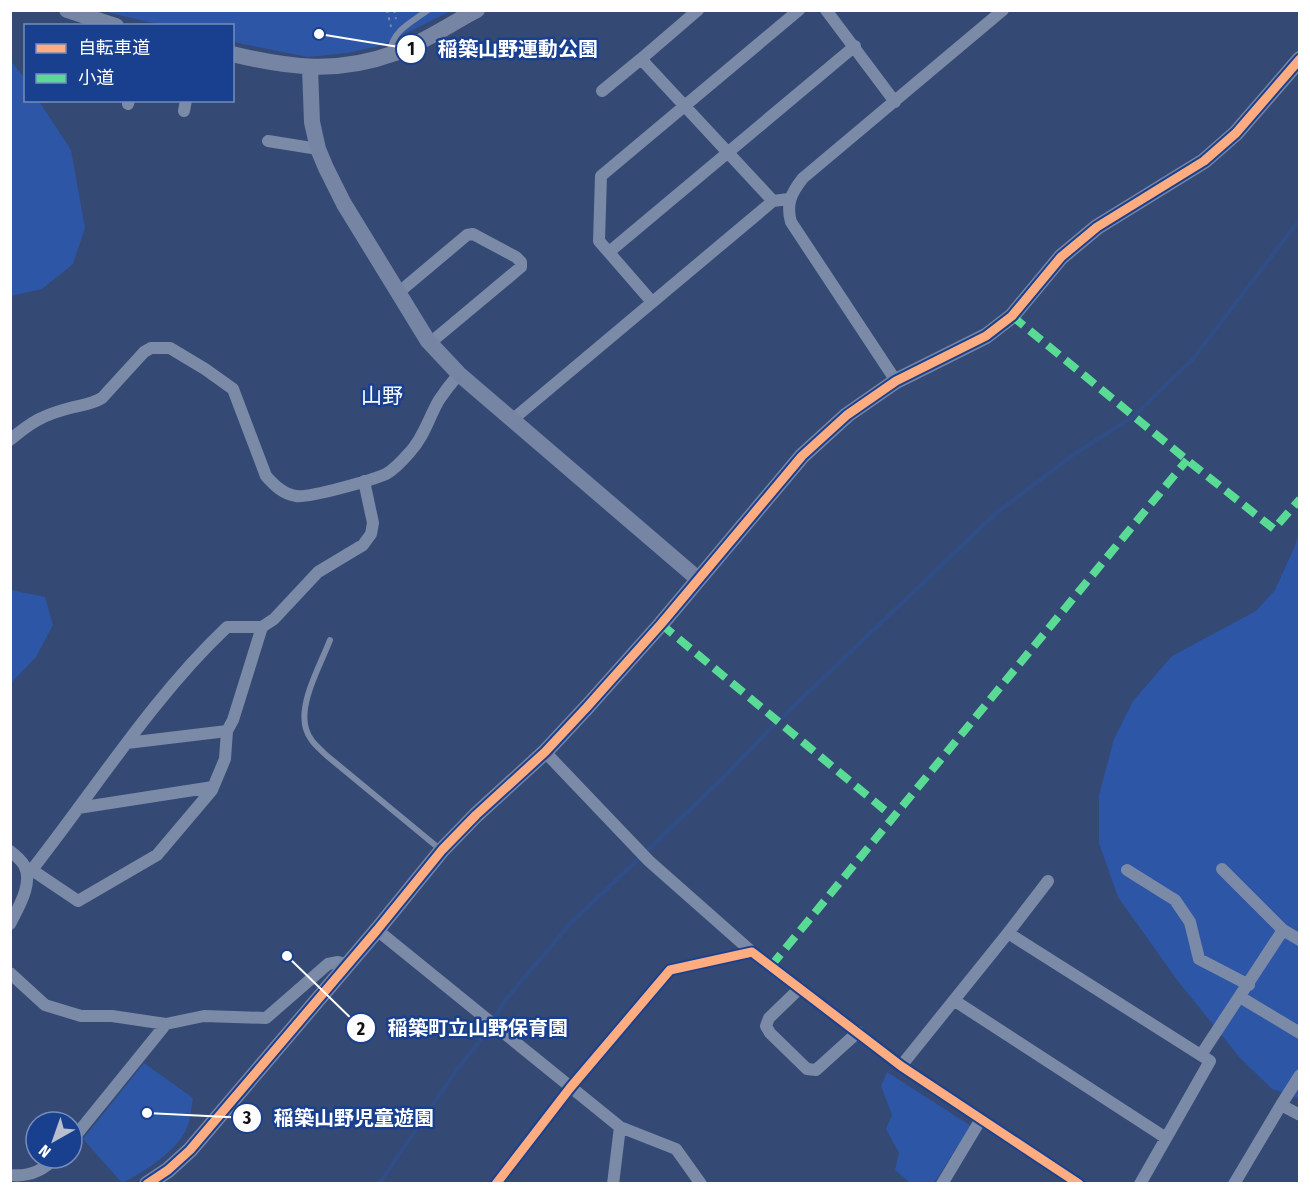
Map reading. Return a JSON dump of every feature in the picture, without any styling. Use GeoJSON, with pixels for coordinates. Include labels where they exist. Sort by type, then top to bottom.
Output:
{"type":"FeatureCollection","features":[{"type":"Feature","properties":{"kind":"street"},"geometry":{"type":"LineString","coordinates":[[234,54],[310,68],[359,63],[389,55],[477,10]]}},
{"type":"Feature","properties":{"kind":"street"},"geometry":{"type":"LineString","coordinates":[[602,91],[698,10]]}},
{"type":"Feature","properties":{"kind":"street"},"geometry":{"type":"LineString","coordinates":[[652,302],[600,240],[601,176],[799,10]]}},
{"type":"Feature","properties":{"kind":"street"},"geometry":{"type":"LineString","coordinates":[[826,10],[895,102]]}},
{"type":"Feature","properties":{"kind":"street"},"geometry":{"type":"LineString","coordinates":[[896,381],[791,222],[788,210],[789,199],[803,178],[1003,10]]}},
{"type":"Feature","properties":{"kind":"street"},"geometry":{"type":"LineString","coordinates":[[73,12],[110,24]]}},
{"type":"Feature","properties":{"kind":"street"},"geometry":{"type":"LineString","coordinates":[[609,252],[855,46]]}},
{"type":"Feature","properties":{"kind":"street"},"geometry":{"type":"LineString","coordinates":[[641,59],[773,201]]}},
{"type":"Feature","properties":{"kind":"street"},"geometry":{"type":"LineString","coordinates":[[147,1184],[168,1170],[190,1150],[442,850],[476,815],[546,752],[653,632],[802,456],[847,414],[896,381],[986,336],[1012,316],[1061,257],[1097,227],[1204,161],[1236,133],[1299,59]]}},
{"type":"Feature","properties":{"kind":"street"},"geometry":{"type":"LineString","coordinates":[[310,68],[312,122],[318,149],[344,204],[430,344],[459,374],[698,579]]}},
{"type":"Feature","properties":{"kind":"street"},"geometry":{"type":"LineString","coordinates":[[268,141],[318,149]]}},
{"type":"Feature","properties":{"kind":"street"},"geometry":{"type":"LineString","coordinates":[[512,420],[773,201],[789,199]]}},
{"type":"Feature","properties":{"kind":"street"},"geometry":{"type":"LineString","coordinates":[[398,293],[467,235],[473,234],[521,262],[521,267],[430,344]]}},
{"type":"Feature","properties":{"kind":"street"},"geometry":{"type":"LineString","coordinates":[[10,440],[31,422],[70,408],[95,403],[144,352],[152,348],[170,348],[233,389],[266,476],[283,492],[296,496],[312,495],[385,474],[397,466],[422,436],[439,400],[459,374]]}},
{"type":"Feature","properties":{"kind":"street"},"geometry":{"type":"LineString","coordinates":[[10,924],[25,891],[29,873],[150,712],[213,640],[227,627],[262,627],[274,619],[318,572],[363,544],[371,534],[373,523],[364,481]]}},
{"type":"Feature","properties":{"kind":"street"},"geometry":{"type":"LineString","coordinates":[[10,851],[29,873],[78,901],[157,855],[213,787],[225,759],[227,731],[233,720],[262,627]]}},
{"type":"Feature","properties":{"kind":"street"},"geometry":{"type":"LineString","coordinates":[[127,743],[227,731]]}},
{"type":"Feature","properties":{"kind":"street"},"geometry":{"type":"LineString","coordinates":[[546,752],[649,861],[752,952],[901,1066],[1077,1183]]}},
{"type":"Feature","properties":{"kind":"street"},"geometry":{"type":"LineString","coordinates":[[78,808],[213,787]]}},
{"type":"Feature","properties":{"kind":"street"},"geometry":{"type":"LineString","coordinates":[[1222,869],[1283,930],[1299,940]]}},
{"type":"Feature","properties":{"kind":"street"},"geometry":{"type":"LineString","coordinates":[[1127,870],[1175,900],[1191,922],[1199,959],[1249,985]]}},
{"type":"Feature","properties":{"kind":"street"},"geometry":{"type":"LineString","coordinates":[[901,1066],[955,1001],[1048,881]]}},
{"type":"Feature","properties":{"kind":"street"},"geometry":{"type":"LineString","coordinates":[[377,930],[620,1127],[676,1149],[701,1184]]}},
{"type":"Feature","properties":{"kind":"street"},"geometry":{"type":"LineString","coordinates":[[1201,1055],[1283,930]]}},
{"type":"Feature","properties":{"kind":"street"},"geometry":{"type":"LineString","coordinates":[[1008,933],[1210,1061],[1140,1184]]}},
{"type":"Feature","properties":{"kind":"street"},"geometry":{"type":"LineString","coordinates":[[496,1184],[570,1088],[670,970],[752,952]]}},
{"type":"Feature","properties":{"kind":"street"},"geometry":{"type":"LineString","coordinates":[[10,973],[45,1005],[81,1016],[112,1016],[166,1024],[204,1016],[266,1018],[328,964],[338,962],[347,964]]}},
{"type":"Feature","properties":{"kind":"street"},"geometry":{"type":"LineString","coordinates":[[800,988],[769,1018],[766,1026],[770,1033],[807,1069],[816,1070],[858,1032]]}},
{"type":"Feature","properties":{"kind":"street"},"geometry":{"type":"LineString","coordinates":[[1240,997],[1299,1033]]}},
{"type":"Feature","properties":{"kind":"street"},"geometry":{"type":"LineString","coordinates":[[955,1001],[1166,1138]]}},
{"type":"Feature","properties":{"kind":"street"},"geometry":{"type":"LineString","coordinates":[[84,1125],[166,1024]]}},
{"type":"Feature","properties":{"kind":"street"},"geometry":{"type":"LineString","coordinates":[[1234,1184],[1299,1075]]}},
{"type":"Feature","properties":{"kind":"street"},"geometry":{"type":"LineString","coordinates":[[1281,1105],[1299,1115]]}},
{"type":"Feature","properties":{"kind":"street"},"geometry":{"type":"LineString","coordinates":[[942,1184],[981,1119]]}},
{"type":"Feature","properties":{"kind":"street"},"geometry":{"type":"LineString","coordinates":[[613,1184],[620,1127]]}},
{"type":"Feature","properties":{"kind":"street"},"geometry":{"type":"LineString","coordinates":[[10,1175],[18,1176],[39,1170]]}},
{"type":"Feature","properties":{"kind":"lane"},"geometry":{"type":"LineString","coordinates":[[389,55],[394,38],[399,31],[428,10]]}},
{"type":"Feature","properties":{"kind":"lane"},"geometry":{"type":"LineString","coordinates":[[330,640],[303,711],[306,730],[313,743],[326,755],[442,850]]}},
{"type":"Feature","properties":{"kind":"path"},"geometry":{"type":"LineString","coordinates":[[387,10],[394,38]]}},
{"type":"Feature","properties":{"kind":"shaded area"},"geometry":{"type":"Polygon","coordinates":[[[102,11],[451,11],[380,46],[347,53],[308,57],[234,42],[234,24],[158,24],[102,11]]]}},
{"type":"Feature","properties":{"kind":"shaded area"},"geometry":{"type":"Polygon","coordinates":[[[11,61],[24,78],[24,102],[40,102],[71,150],[85,228],[73,264],[42,289],[11,296],[11,61]]]}},
{"type":"Feature","properties":{"kind":"shaded area"},"geometry":{"type":"Polygon","coordinates":[[[1299,532],[1298,1098],[1272,1089],[1240,1058],[1177,980],[1118,897],[1099,843],[1099,795],[1114,739],[1133,701],[1172,656],[1256,611],[1275,590],[1299,532]]]}},
{"type":"Feature","properties":{"kind":"shaded area"},"geometry":{"type":"Polygon","coordinates":[[[11,590],[45,597],[53,625],[36,657],[11,683],[11,590]]]}},
{"type":"Feature","properties":{"kind":"shaded area"},"geometry":{"type":"Polygon","coordinates":[[[144,1063],[193,1098],[188,1126],[175,1146],[148,1168],[122,1183],[84,1138],[144,1063]]]}},
{"type":"Feature","properties":{"kind":"shaded area"},"geometry":{"type":"Polygon","coordinates":[[[887,1072],[971,1126],[934,1183],[910,1183],[895,1170],[899,1153],[886,1129],[892,1115],[881,1086],[887,1072]]]}},
{"type":"Feature","properties":{"kind":"waterway"},"geometry":{"type":"LineString","coordinates":[[379,1184],[456,1071],[492,1025],[503,1003],[569,925],[995,514],[1073,455],[1134,416],[1193,359],[1300,219]]}},
{"type":"Feature","properties":{"kind":"marked path"},"geometry":{"type":"LineString","coordinates":[[1012,316],[1274,529],[1300,499]]}},
{"type":"Feature","properties":{"kind":"marked path"},"geometry":{"type":"LineString","coordinates":[[771,966],[1187,460]]}},
{"type":"Feature","properties":{"kind":"marked path"},"geometry":{"type":"LineString","coordinates":[[661,624],[893,817]]}},
{"type":"Feature","properties":{"kind":"cycle path"},"geometry":{"type":"LineString","coordinates":[[147,1184],[168,1170],[190,1150],[442,850],[476,815],[545,752],[587,707],[661,624],[802,456],[847,415],[896,381],[986,336],[1012,316],[1061,257],[1097,227],[1204,161],[1236,133],[1300,59]]}},
{"type":"Feature","properties":{"kind":"cycle path"},"geometry":{"type":"LineString","coordinates":[[496,1184],[570,1088],[670,970],[752,952],[901,1066],[1079,1184]]}},
{"type":"Feature","properties":{"kind":"place","name":"稲築山野運動公園"},"geometry":{"type":"Point","coordinates":[319,34]}},
{"type":"Feature","properties":{"kind":"place","name":"稲築町立山野保育園"},"geometry":{"type":"Point","coordinates":[287,956]}},
{"type":"Feature","properties":{"kind":"place","name":"稲築山野児童遊園"},"geometry":{"type":"Point","coordinates":[147,1113]}},
{"type":"Feature","properties":{"kind":"district","name":"山野"},"geometry":{"type":"Point","coordinates":[382,396]}}]}
